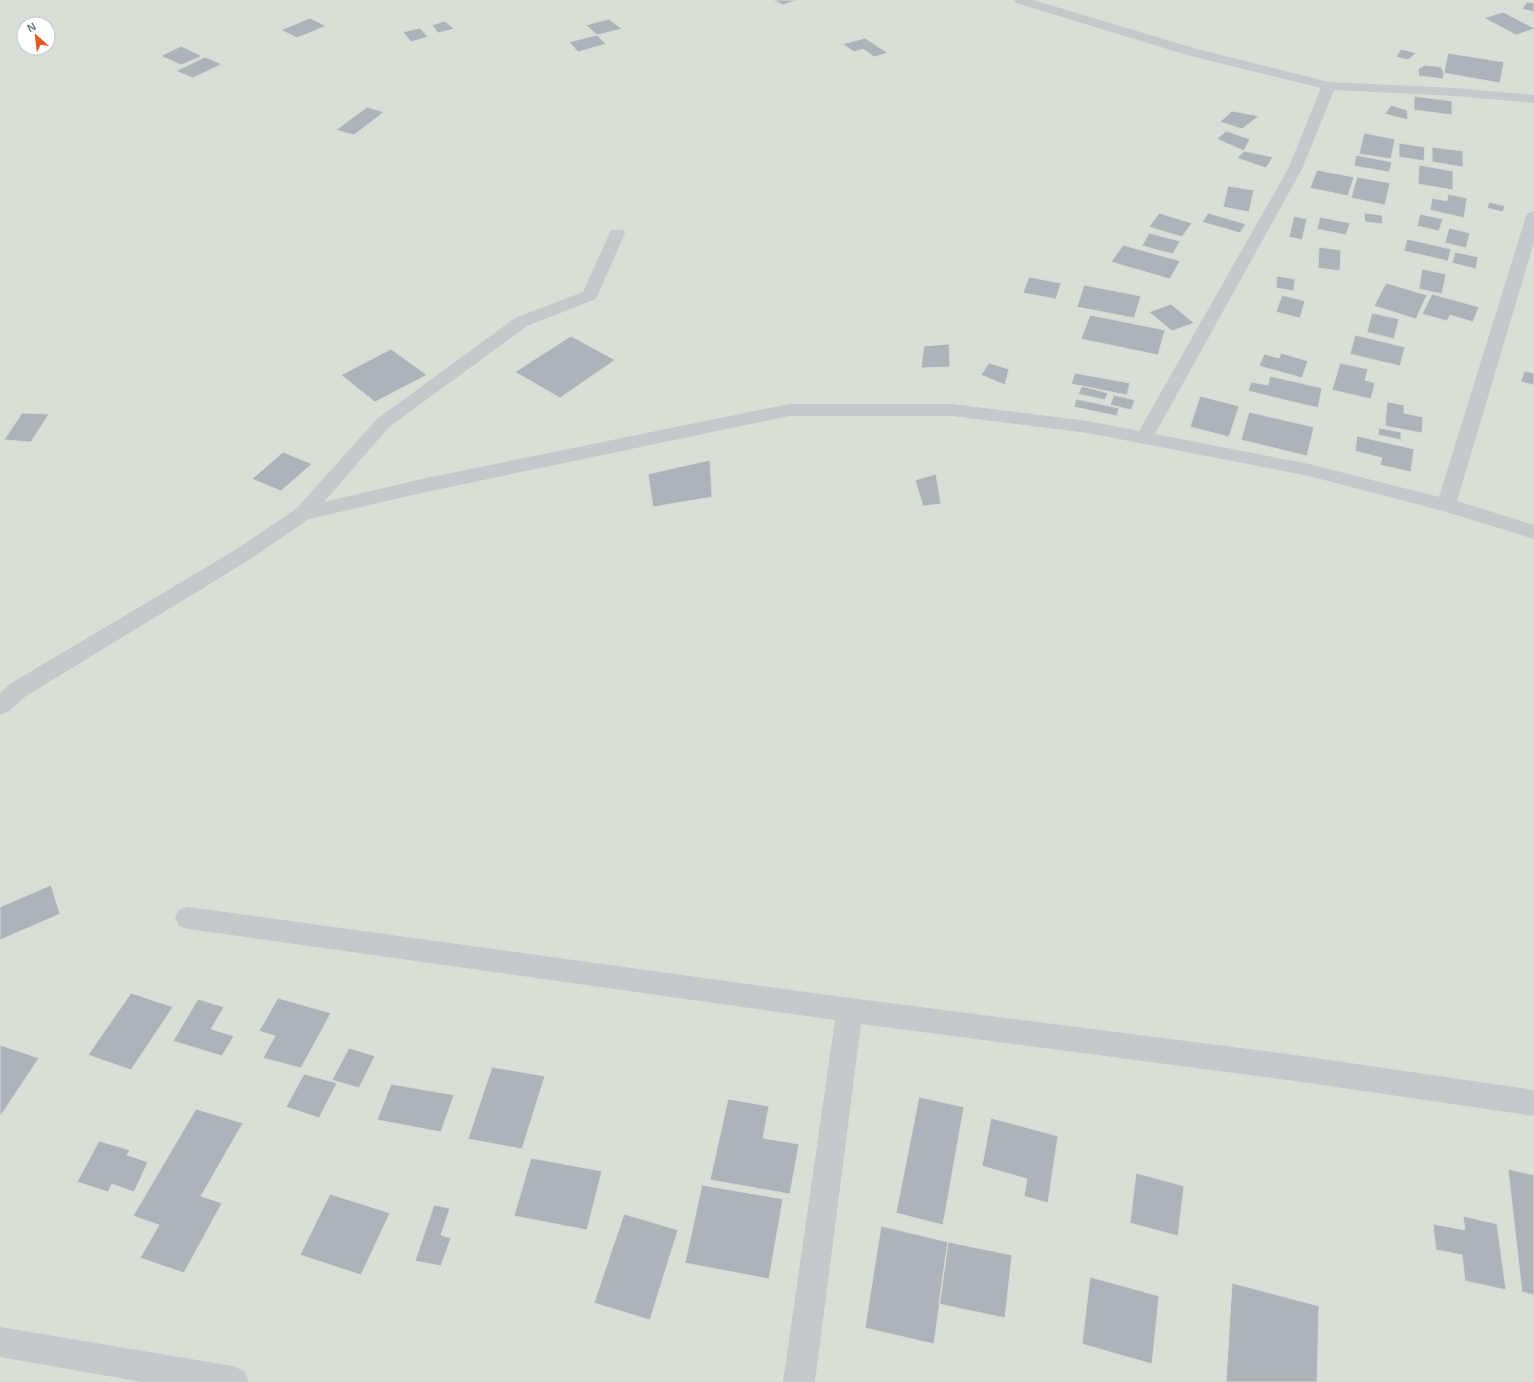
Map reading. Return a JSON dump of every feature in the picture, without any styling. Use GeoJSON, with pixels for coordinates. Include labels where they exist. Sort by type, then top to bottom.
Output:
{"type":"FeatureCollection","features":[{"type":"Feature","properties":{"kind":"street"},"geometry":{"type":"LineString","coordinates":[[1020,0],[1192,52],[1329,86],[1456,92],[1534,99]]}},
{"type":"Feature","properties":{"kind":"street"},"geometry":{"type":"LineString","coordinates":[[1144,438],[1295,169],[1329,86]]}},
{"type":"Feature","properties":{"kind":"street"},"geometry":{"type":"LineString","coordinates":[[1446,505],[1534,216]]}},
{"type":"Feature","properties":{"kind":"street"},"geometry":{"type":"LineString","coordinates":[[0,706],[18,690],[242,555],[303,514],[383,423],[521,322],[590,296],[617,233]]}},
{"type":"Feature","properties":{"kind":"street"},"geometry":{"type":"LineString","coordinates":[[303,514],[426,485],[789,410],[952,410],[1088,428],[1309,470],[1446,505],[1534,532]]}},
{"type":"Feature","properties":{"kind":"street"},"geometry":{"type":"LineString","coordinates":[[188,918],[850,1010],[1295,1068],[1534,1103]]}},
{"type":"Feature","properties":{"kind":"street"},"geometry":{"type":"LineString","coordinates":[[799,1382],[850,1010]]}},
{"type":"Feature","properties":{"kind":"street"},"geometry":{"type":"LineString","coordinates":[[0,1342],[233,1382]]}},
{"type":"Feature","properties":{"kind":"shaded area"},"geometry":{"type":"Polygon","coordinates":[[[0,0],[1534,0],[1534,1382],[0,1382],[0,0]]]}},
{"type":"Feature","properties":{"kind":"building"},"geometry":{"type":"Polygon","coordinates":[[[773,0],[797,0],[783,5],[773,0]]]}},
{"type":"Feature","properties":{"kind":"building"},"geometry":{"type":"Polygon","coordinates":[[[1527,2],[1534,3],[1534,12],[1522,9],[1527,2]]]}},
{"type":"Feature","properties":{"kind":"building"},"geometry":{"type":"Polygon","coordinates":[[[1503,12],[1534,29],[1516,35],[1484,18],[1503,12]]]}},
{"type":"Feature","properties":{"kind":"building"},"geometry":{"type":"Polygon","coordinates":[[[310,18],[326,26],[297,38],[281,30],[310,18]]]}},
{"type":"Feature","properties":{"kind":"building"},"geometry":{"type":"Polygon","coordinates":[[[609,19],[622,29],[597,35],[586,25],[609,19]]]}},
{"type":"Feature","properties":{"kind":"building"},"geometry":{"type":"Polygon","coordinates":[[[445,21],[454,29],[438,33],[432,25],[445,21]]]}},
{"type":"Feature","properties":{"kind":"building"},"geometry":{"type":"Polygon","coordinates":[[[420,28],[428,37],[411,42],[403,32],[420,28]]]}},
{"type":"Feature","properties":{"kind":"building"},"geometry":{"type":"Polygon","coordinates":[[[597,35],[606,44],[578,52],[569,42],[597,35]]]}},
{"type":"Feature","properties":{"kind":"building"},"geometry":{"type":"Polygon","coordinates":[[[865,38],[888,53],[874,57],[863,49],[854,52],[843,44],[865,38]]]}},
{"type":"Feature","properties":{"kind":"building"},"geometry":{"type":"Polygon","coordinates":[[[181,46],[202,56],[181,65],[161,56],[181,46]]]}},
{"type":"Feature","properties":{"kind":"building"},"geometry":{"type":"Polygon","coordinates":[[[1401,49],[1416,53],[1408,60],[1396,57],[1401,49]]]}},
{"type":"Feature","properties":{"kind":"building"},"geometry":{"type":"Polygon","coordinates":[[[1448,53],[1504,62],[1500,83],[1444,73],[1448,53]]]}},
{"type":"Feature","properties":{"kind":"building"},"geometry":{"type":"Polygon","coordinates":[[[205,57],[222,64],[193,78],[176,71],[205,57]]]}},
{"type":"Feature","properties":{"kind":"building"},"geometry":{"type":"Polygon","coordinates":[[[1425,65],[1441,67],[1444,73],[1443,79],[1419,76],[1418,69],[1425,65]]]}},
{"type":"Feature","properties":{"kind":"building"},"geometry":{"type":"Polygon","coordinates":[[[1414,96],[1452,101],[1452,115],[1414,110],[1414,96]]]}},
{"type":"Feature","properties":{"kind":"building"},"geometry":{"type":"Polygon","coordinates":[[[1391,105],[1407,110],[1408,120],[1385,114],[1391,105]]]}},
{"type":"Feature","properties":{"kind":"building"},"geometry":{"type":"Polygon","coordinates":[[[367,107],[384,112],[354,135],[336,130],[367,107]]]}},
{"type":"Feature","properties":{"kind":"building"},"geometry":{"type":"Polygon","coordinates":[[[1232,111],[1259,116],[1242,129],[1220,122],[1232,111]]]}},
{"type":"Feature","properties":{"kind":"building"},"geometry":{"type":"Polygon","coordinates":[[[1226,131],[1250,139],[1244,151],[1217,139],[1226,131]]]}},
{"type":"Feature","properties":{"kind":"building"},"geometry":{"type":"Polygon","coordinates":[[[1364,133],[1395,139],[1391,159],[1359,154],[1364,133]]]}},
{"type":"Feature","properties":{"kind":"building"},"geometry":{"type":"Polygon","coordinates":[[[1399,143],[1425,147],[1424,161],[1399,157],[1399,143]]]}},
{"type":"Feature","properties":{"kind":"building"},"geometry":{"type":"Polygon","coordinates":[[[1432,147],[1463,151],[1463,167],[1432,162],[1432,147]]]}},
{"type":"Feature","properties":{"kind":"building"},"geometry":{"type":"Polygon","coordinates":[[[1244,151],[1273,157],[1266,168],[1237,158],[1244,151]]]}},
{"type":"Feature","properties":{"kind":"building"},"geometry":{"type":"Polygon","coordinates":[[[1356,155],[1392,162],[1389,172],[1354,166],[1356,155]]]}},
{"type":"Feature","properties":{"kind":"building"},"geometry":{"type":"Polygon","coordinates":[[[1419,165],[1453,171],[1453,190],[1418,184],[1419,165]]]}},
{"type":"Feature","properties":{"kind":"building"},"geometry":{"type":"Polygon","coordinates":[[[1317,170],[1354,177],[1348,196],[1310,188],[1317,170]]]}},
{"type":"Feature","properties":{"kind":"building"},"geometry":{"type":"Polygon","coordinates":[[[1357,177],[1390,183],[1385,205],[1351,198],[1357,177]]]}},
{"type":"Feature","properties":{"kind":"building"},"geometry":{"type":"Polygon","coordinates":[[[1228,186],[1254,190],[1249,212],[1223,207],[1228,186]]]}},
{"type":"Feature","properties":{"kind":"building"},"geometry":{"type":"Polygon","coordinates":[[[1448,194],[1467,198],[1464,218],[1430,210],[1432,198],[1447,201],[1448,194]]]}},
{"type":"Feature","properties":{"kind":"building"},"geometry":{"type":"Polygon","coordinates":[[[1489,202],[1505,206],[1503,212],[1487,208],[1489,202]]]}},
{"type":"Feature","properties":{"kind":"building"},"geometry":{"type":"Polygon","coordinates":[[[1159,213],[1192,223],[1182,237],[1149,227],[1159,213]]]}},
{"type":"Feature","properties":{"kind":"building"},"geometry":{"type":"Polygon","coordinates":[[[1208,213],[1246,224],[1240,233],[1202,222],[1208,213]]]}},
{"type":"Feature","properties":{"kind":"building"},"geometry":{"type":"Polygon","coordinates":[[[1364,213],[1382,215],[1383,224],[1365,222],[1364,213]]]}},
{"type":"Feature","properties":{"kind":"building"},"geometry":{"type":"Polygon","coordinates":[[[1420,214],[1443,219],[1439,231],[1417,226],[1420,214]]]}},
{"type":"Feature","properties":{"kind":"building"},"geometry":{"type":"Polygon","coordinates":[[[1294,216],[1307,219],[1302,240],[1289,237],[1294,216]]]}},
{"type":"Feature","properties":{"kind":"building"},"geometry":{"type":"Polygon","coordinates":[[[1320,217],[1350,223],[1346,235],[1317,229],[1320,217]]]}},
{"type":"Feature","properties":{"kind":"building"},"geometry":{"type":"Polygon","coordinates":[[[1449,228],[1470,233],[1466,248],[1445,243],[1449,228]]]}},
{"type":"Feature","properties":{"kind":"building"},"geometry":{"type":"Polygon","coordinates":[[[1149,233],[1180,241],[1173,254],[1142,246],[1149,233]]]}},
{"type":"Feature","properties":{"kind":"building"},"geometry":{"type":"Polygon","coordinates":[[[1407,239],[1451,249],[1448,261],[1404,251],[1407,239]]]}},
{"type":"Feature","properties":{"kind":"building"},"geometry":{"type":"Polygon","coordinates":[[[1123,245],[1180,261],[1170,279],[1111,262],[1123,245]]]}},
{"type":"Feature","properties":{"kind":"building"},"geometry":{"type":"Polygon","coordinates":[[[1319,247],[1341,250],[1340,271],[1318,268],[1319,247]]]}},
{"type":"Feature","properties":{"kind":"building"},"geometry":{"type":"Polygon","coordinates":[[[1455,252],[1478,257],[1476,269],[1452,263],[1455,252]]]}},
{"type":"Feature","properties":{"kind":"building"},"geometry":{"type":"Polygon","coordinates":[[[1422,269],[1446,274],[1442,294],[1419,289],[1422,269]]]}},
{"type":"Feature","properties":{"kind":"building"},"geometry":{"type":"Polygon","coordinates":[[[1277,276],[1295,279],[1294,291],[1276,288],[1277,276]]]}},
{"type":"Feature","properties":{"kind":"building"},"geometry":{"type":"Polygon","coordinates":[[[1029,277],[1061,283],[1056,299],[1023,293],[1029,277]]]}},
{"type":"Feature","properties":{"kind":"building"},"geometry":{"type":"Polygon","coordinates":[[[1386,283],[1427,295],[1416,319],[1374,306],[1386,283]]]}},
{"type":"Feature","properties":{"kind":"building"},"geometry":{"type":"Polygon","coordinates":[[[1084,285],[1141,296],[1134,318],[1077,307],[1084,285]]]}},
{"type":"Feature","properties":{"kind":"building"},"geometry":{"type":"Polygon","coordinates":[[[1432,294],[1479,307],[1473,322],[1450,315],[1447,321],[1422,314],[1432,294]]]}},
{"type":"Feature","properties":{"kind":"building"},"geometry":{"type":"Polygon","coordinates":[[[1282,295],[1305,301],[1300,318],[1276,312],[1282,295]]]}},
{"type":"Feature","properties":{"kind":"building"},"geometry":{"type":"Polygon","coordinates":[[[1171,304],[1194,323],[1172,331],[1149,312],[1171,304]]]}},
{"type":"Feature","properties":{"kind":"building"},"geometry":{"type":"Polygon","coordinates":[[[1372,313],[1399,319],[1394,339],[1367,332],[1372,313]]]}},
{"type":"Feature","properties":{"kind":"building"},"geometry":{"type":"Polygon","coordinates":[[[1090,315],[1165,330],[1158,355],[1081,339],[1090,315]]]}},
{"type":"Feature","properties":{"kind":"building"},"geometry":{"type":"Polygon","coordinates":[[[1355,335],[1405,347],[1400,366],[1350,354],[1355,335]]]}},
{"type":"Feature","properties":{"kind":"building"},"geometry":{"type":"Polygon","coordinates":[[[571,336],[615,360],[560,398],[515,372],[571,336]]]}},
{"type":"Feature","properties":{"kind":"building"},"geometry":{"type":"Polygon","coordinates":[[[949,344],[950,367],[921,368],[924,346],[949,344]]]}},
{"type":"Feature","properties":{"kind":"building"},"geometry":{"type":"Polygon","coordinates":[[[391,349],[427,375],[375,402],[341,375],[391,349]]]}},
{"type":"Feature","properties":{"kind":"building"},"geometry":{"type":"Polygon","coordinates":[[[1281,353],[1308,361],[1302,378],[1259,366],[1264,354],[1279,358],[1281,353]]]}},
{"type":"Feature","properties":{"kind":"building"},"geometry":{"type":"Polygon","coordinates":[[[989,363],[1009,369],[1005,385],[981,375],[989,363]]]}},
{"type":"Feature","properties":{"kind":"building"},"geometry":{"type":"Polygon","coordinates":[[[1340,363],[1368,369],[1365,380],[1375,383],[1371,399],[1332,390],[1340,363]]]}},
{"type":"Feature","properties":{"kind":"building"},"geometry":{"type":"Polygon","coordinates":[[[1524,371],[1534,373],[1534,385],[1521,382],[1524,371]]]}},
{"type":"Feature","properties":{"kind":"building"},"geometry":{"type":"Polygon","coordinates":[[[1075,373],[1130,383],[1127,395],[1071,384],[1075,373]]]}},
{"type":"Feature","properties":{"kind":"building"},"geometry":{"type":"Polygon","coordinates":[[[1270,376],[1322,388],[1318,408],[1248,391],[1251,382],[1268,385],[1270,376]]]}},
{"type":"Feature","properties":{"kind":"building"},"geometry":{"type":"Polygon","coordinates":[[[1082,386],[1108,393],[1105,400],[1078,394],[1082,386]]]}},
{"type":"Feature","properties":{"kind":"building"},"geometry":{"type":"Polygon","coordinates":[[[1114,395],[1135,400],[1131,410],[1110,405],[1114,395]]]}},
{"type":"Feature","properties":{"kind":"building"},"geometry":{"type":"Polygon","coordinates":[[[1200,396],[1239,406],[1229,437],[1190,427],[1200,396]]]}},
{"type":"Feature","properties":{"kind":"building"},"geometry":{"type":"Polygon","coordinates":[[[1076,399],[1119,408],[1117,416],[1074,407],[1076,399]]]}},
{"type":"Feature","properties":{"kind":"building"},"geometry":{"type":"Polygon","coordinates":[[[1387,402],[1404,405],[1404,413],[1423,417],[1422,433],[1385,426],[1387,402]]]}},
{"type":"Feature","properties":{"kind":"building"},"geometry":{"type":"Polygon","coordinates":[[[1249,412],[1314,427],[1307,456],[1241,440],[1249,412]]]}},
{"type":"Feature","properties":{"kind":"building"},"geometry":{"type":"Polygon","coordinates":[[[22,413],[49,414],[31,442],[4,440],[22,413]]]}},
{"type":"Feature","properties":{"kind":"building"},"geometry":{"type":"Polygon","coordinates":[[[1379,428],[1401,432],[1401,440],[1378,435],[1379,428]]]}},
{"type":"Feature","properties":{"kind":"building"},"geometry":{"type":"Polygon","coordinates":[[[1357,436],[1414,449],[1411,472],[1380,465],[1382,458],[1355,451],[1357,436]]]}},
{"type":"Feature","properties":{"kind":"building"},"geometry":{"type":"Polygon","coordinates":[[[283,452],[312,464],[281,491],[252,479],[283,452]]]}},
{"type":"Feature","properties":{"kind":"building"},"geometry":{"type":"Polygon","coordinates":[[[710,460],[712,497],[653,507],[648,474],[710,460]]]}},
{"type":"Feature","properties":{"kind":"building"},"geometry":{"type":"Polygon","coordinates":[[[936,474],[941,504],[923,506],[915,480],[936,474]]]}},
{"type":"Feature","properties":{"kind":"building"},"geometry":{"type":"Polygon","coordinates":[[[51,885],[60,914],[0,940],[0,907],[51,885]]]}},
{"type":"Feature","properties":{"kind":"building"},"geometry":{"type":"Polygon","coordinates":[[[131,993],[173,1007],[131,1070],[88,1055],[131,993]]]}},
{"type":"Feature","properties":{"kind":"building"},"geometry":{"type":"Polygon","coordinates":[[[278,998],[331,1013],[301,1068],[263,1058],[275,1036],[259,1031],[278,998]]]}},
{"type":"Feature","properties":{"kind":"building"},"geometry":{"type":"Polygon","coordinates":[[[198,999],[224,1007],[211,1029],[234,1036],[222,1056],[173,1041],[198,999]]]}},
{"type":"Feature","properties":{"kind":"building"},"geometry":{"type":"Polygon","coordinates":[[[0,1045],[39,1058],[1,1115],[0,1115],[0,1045]]]}},
{"type":"Feature","properties":{"kind":"building"},"geometry":{"type":"Polygon","coordinates":[[[349,1048],[375,1056],[359,1088],[332,1080],[349,1048]]]}},
{"type":"Feature","properties":{"kind":"building"},"geometry":{"type":"Polygon","coordinates":[[[492,1067],[545,1076],[522,1149],[468,1139],[492,1067]]]}},
{"type":"Feature","properties":{"kind":"building"},"geometry":{"type":"Polygon","coordinates":[[[304,1074],[337,1083],[319,1118],[286,1107],[304,1074]]]}},
{"type":"Feature","properties":{"kind":"building"},"geometry":{"type":"Polygon","coordinates":[[[391,1084],[454,1095],[441,1132],[377,1120],[391,1084]]]}},
{"type":"Feature","properties":{"kind":"building"},"geometry":{"type":"Polygon","coordinates":[[[919,1097],[964,1107],[943,1225],[896,1213],[919,1097]]]}},
{"type":"Feature","properties":{"kind":"building"},"geometry":{"type":"Polygon","coordinates":[[[728,1099],[769,1106],[763,1138],[799,1144],[790,1194],[710,1180],[728,1099]]]}},
{"type":"Feature","properties":{"kind":"building"},"geometry":{"type":"Polygon","coordinates":[[[196,1109],[243,1123],[201,1196],[222,1203],[184,1273],[140,1258],[159,1225],[133,1216],[196,1109]]]}},
{"type":"Feature","properties":{"kind":"building"},"geometry":{"type":"Polygon","coordinates":[[[991,1118],[1058,1136],[1048,1203],[1024,1196],[1027,1179],[982,1166],[991,1118]]]}},
{"type":"Feature","properties":{"kind":"building"},"geometry":{"type":"Polygon","coordinates":[[[99,1141],[130,1150],[127,1155],[148,1162],[134,1192],[112,1184],[108,1192],[77,1182],[99,1141]]]}},
{"type":"Feature","properties":{"kind":"building"},"geometry":{"type":"Polygon","coordinates":[[[531,1158],[602,1171],[587,1230],[514,1216],[531,1158]]]}},
{"type":"Feature","properties":{"kind":"building"},"geometry":{"type":"Polygon","coordinates":[[[1508,1169],[1534,1175],[1534,1295],[1522,1292],[1508,1169]]]}},
{"type":"Feature","properties":{"kind":"building"},"geometry":{"type":"Polygon","coordinates":[[[1136,1173],[1184,1186],[1178,1236],[1130,1223],[1136,1173]]]}},
{"type":"Feature","properties":{"kind":"building"},"geometry":{"type":"Polygon","coordinates":[[[702,1185],[783,1199],[769,1279],[685,1263],[702,1185]]]}},
{"type":"Feature","properties":{"kind":"building"},"geometry":{"type":"Polygon","coordinates":[[[330,1194],[390,1213],[361,1275],[300,1255],[330,1194]]]}},
{"type":"Feature","properties":{"kind":"building"},"geometry":{"type":"Polygon","coordinates":[[[434,1205],[450,1208],[441,1235],[451,1238],[441,1266],[415,1261],[434,1205]]]}},
{"type":"Feature","properties":{"kind":"building"},"geometry":{"type":"Polygon","coordinates":[[[624,1214],[678,1230],[650,1320],[594,1303],[624,1214]]]}},
{"type":"Feature","properties":{"kind":"building"},"geometry":{"type":"Polygon","coordinates":[[[1463,1216],[1497,1224],[1506,1290],[1465,1281],[1462,1255],[1436,1250],[1433,1224],[1465,1230],[1463,1216]]]}},
{"type":"Feature","properties":{"kind":"building"},"geometry":{"type":"Polygon","coordinates":[[[881,1226],[948,1242],[934,1344],[865,1328],[881,1226]]]}},
{"type":"Feature","properties":{"kind":"building"},"geometry":{"type":"Polygon","coordinates":[[[948,1242],[1012,1255],[1005,1318],[939,1304],[948,1242]]]}},
{"type":"Feature","properties":{"kind":"building"},"geometry":{"type":"Polygon","coordinates":[[[1090,1277],[1159,1296],[1152,1364],[1082,1344],[1090,1277]]]}},
{"type":"Feature","properties":{"kind":"building"},"geometry":{"type":"Polygon","coordinates":[[[1232,1283],[1319,1306],[1317,1382],[1226,1382],[1232,1283]]]}}]}
